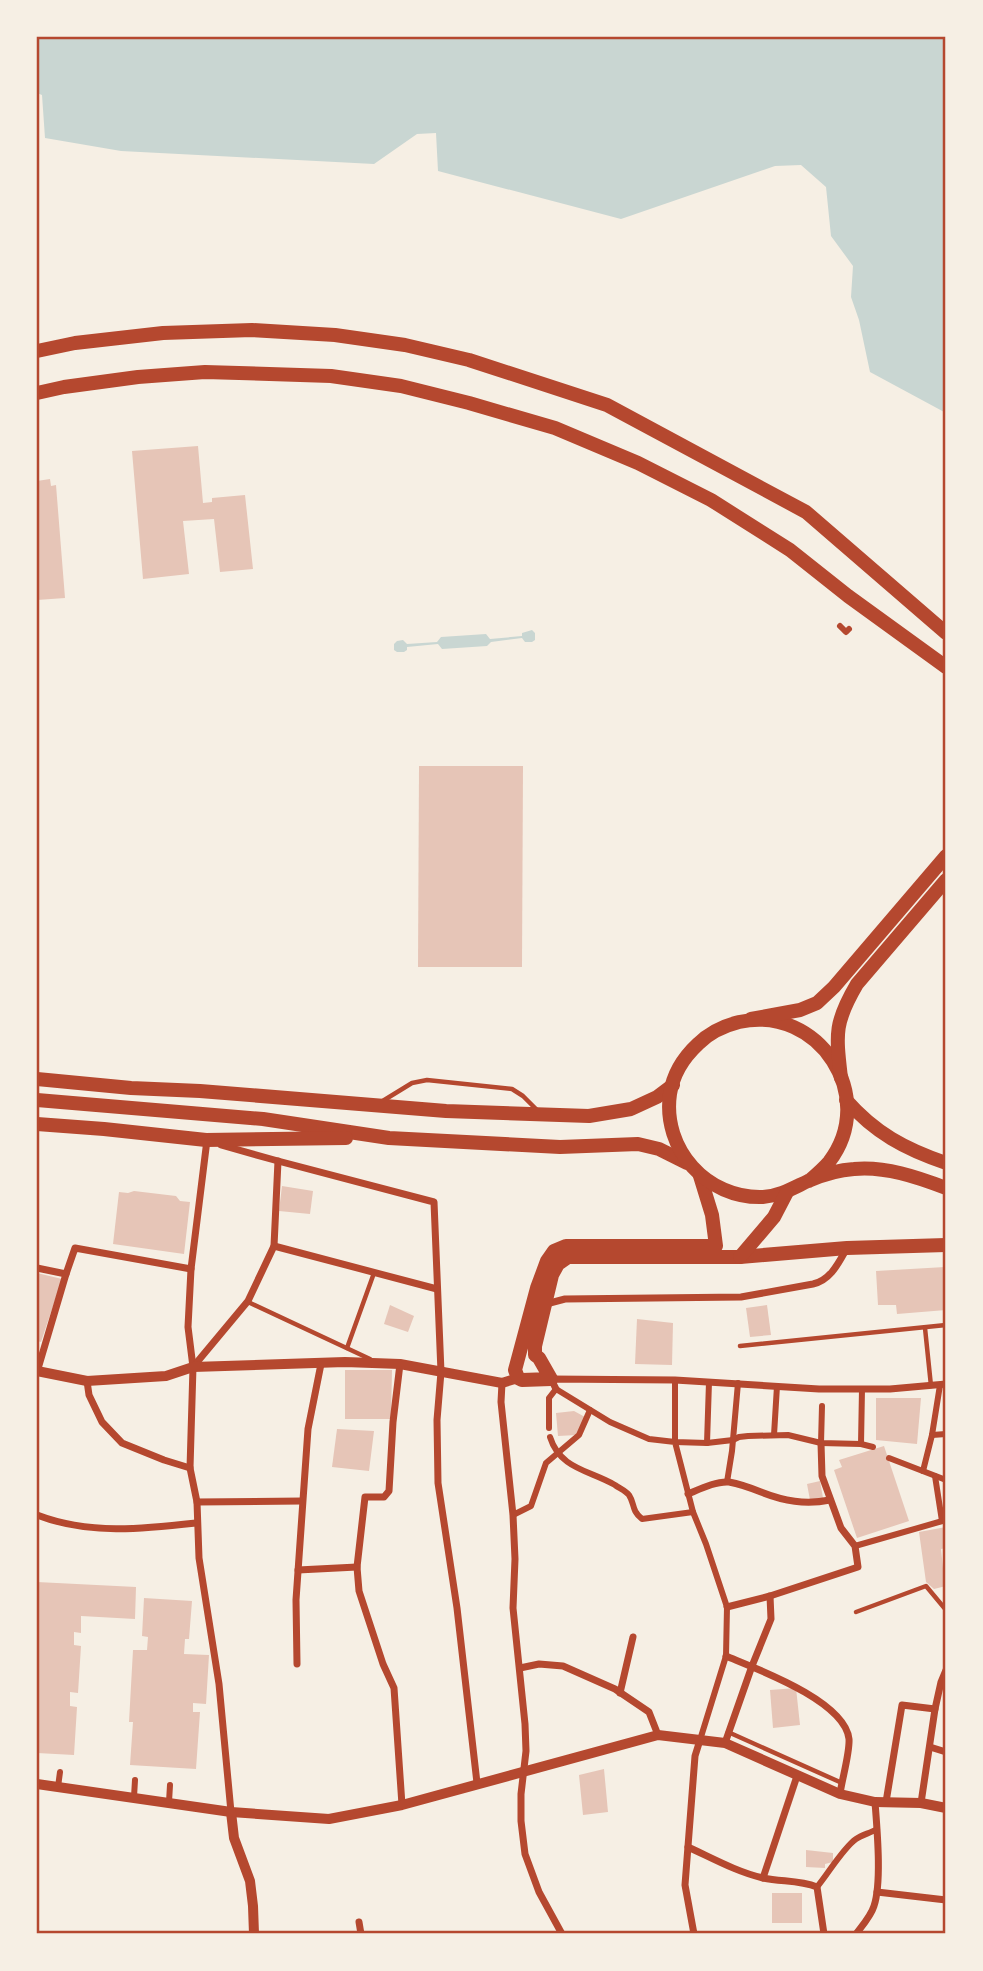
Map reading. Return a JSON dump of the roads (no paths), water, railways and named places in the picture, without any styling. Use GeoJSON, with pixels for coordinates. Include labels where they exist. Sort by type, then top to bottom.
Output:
{"type":"FeatureCollection","features":[{"type":"Feature","properties":{"kind":"main road"},"geometry":{"type":"LineString","coordinates":[[37,351],[75,343],[163,333],[252,330],[335,335],[405,345],[469,360],[607,405],[806,512],[946,633]]}},
{"type":"Feature","properties":{"kind":"main road"},"geometry":{"type":"LineString","coordinates":[[37,393],[138,377],[205,372],[331,376],[401,386],[555,428],[638,463],[710,500],[790,550],[848,597],[946,667]]}},
{"type":"Feature","properties":{"kind":"main road"},"geometry":{"type":"LineString","coordinates":[[553,1384],[522,1380],[514,1370],[547,1261],[554,1251],[566,1246],[716,1246],[712,1215],[695,1170],[674,1138],[669,1116],[670,1093],[677,1071],[689,1052],[706,1036],[726,1025],[791,1012],[817,1003],[834,987],[946,856]]}},
{"type":"Feature","properties":{"kind":"main road"},"geometry":{"type":"LineString","coordinates":[[841,1078],[837,1034],[839,1017],[857,984],[946,880]]}},
{"type":"Feature","properties":{"kind":"main road"},"geometry":{"type":"LineString","coordinates":[[751,1019],[777,1021],[801,1030],[822,1045],[837,1066],[846,1090],[847,1116],[841,1141],[828,1163],[810,1181]]}},
{"type":"Feature","properties":{"kind":"main road"},"geometry":{"type":"LineString","coordinates":[[37,1079],[446,1111],[589,1116],[631,1109],[657,1097],[673,1085]]}},
{"type":"Feature","properties":{"kind":"main road"},"geometry":{"type":"LineString","coordinates":[[37,1100],[263,1119],[389,1138]]}},
{"type":"Feature","properties":{"kind":"main road"},"geometry":{"type":"LineString","coordinates":[[846,1100],[862,1118],[897,1143],[946,1163]]}},
{"type":"Feature","properties":{"kind":"main road"},"geometry":{"type":"LineString","coordinates":[[37,1124],[206,1140],[389,1138],[560,1147],[638,1144],[659,1149],[720,1188],[741,1195],[764,1197],[787,1192],[844,1170],[878,1169],[946,1188]]}},
{"type":"Feature","properties":{"kind":"main road"},"geometry":{"type":"LineString","coordinates":[[740,1257],[774,1217],[787,1192]]}},
{"type":"Feature","properties":{"kind":"main road"},"geometry":{"type":"LineString","coordinates":[[553,1384],[535,1355],[535,1346],[552,1275],[558,1264],[568,1257],[740,1257],[847,1248],[946,1245]]}},
{"type":"Feature","properties":{"kind":"street"},"geometry":{"type":"LineString","coordinates":[[840,626],[846,632],[849,629]]}},
{"type":"Feature","properties":{"kind":"street"},"geometry":{"type":"LineString","coordinates":[[254,1934],[250,1881],[234,1838],[219,1684],[205,1604],[196,1523],[197,1502],[190,1468],[193,1367],[188,1327],[191,1269],[206,1140],[434,1202],[441,1372],[437,1420],[438,1483],[457,1608],[477,1783]]}},
{"type":"Feature","properties":{"kind":"street"},"geometry":{"type":"LineString","coordinates":[[193,1367],[248,1301],[274,1246],[278,1161]]}},
{"type":"Feature","properties":{"kind":"street"},"geometry":{"type":"LineString","coordinates":[[274,1246],[437,1289]]}},
{"type":"Feature","properties":{"kind":"street"},"geometry":{"type":"LineString","coordinates":[[716,1246],[740,1257]]}},
{"type":"Feature","properties":{"kind":"street"},"geometry":{"type":"LineString","coordinates":[[191,1269],[75,1248],[37,1371],[87,1381],[166,1376],[193,1367],[380,1363],[400,1364],[502,1383],[518,1378]]}},
{"type":"Feature","properties":{"kind":"street"},"geometry":{"type":"LineString","coordinates":[[545,1304],[565,1299],[741,1297],[819,1283],[834,1270],[847,1248]]}},
{"type":"Feature","properties":{"kind":"street"},"geometry":{"type":"LineString","coordinates":[[37,1268],[66,1274]]}},
{"type":"Feature","properties":{"kind":"street"},"geometry":{"type":"LineString","coordinates":[[297,1664],[296,1600],[302,1502],[308,1429],[321,1364]]}},
{"type":"Feature","properties":{"kind":"street"},"geometry":{"type":"LineString","coordinates":[[400,1364],[389,1491],[384,1497],[365,1497],[357,1567],[359,1591],[383,1664],[394,1688],[402,1805]]}},
{"type":"Feature","properties":{"kind":"street"},"geometry":{"type":"LineString","coordinates":[[675,1380],[676,1442],[693,1512],[727,1607],[726,1656],[695,1756],[685,1885],[694,1934]]}},
{"type":"Feature","properties":{"kind":"street"},"geometry":{"type":"LineString","coordinates":[[553,1384],[675,1380],[819,1389],[890,1390],[939,1385],[932,1435],[923,1471]]}},
{"type":"Feature","properties":{"kind":"street"},"geometry":{"type":"LineString","coordinates":[[87,1381],[89,1395],[102,1422],[122,1443],[190,1468]]}},
{"type":"Feature","properties":{"kind":"street"},"geometry":{"type":"LineString","coordinates":[[707,1443],[709,1382]]}},
{"type":"Feature","properties":{"kind":"street"},"geometry":{"type":"LineString","coordinates":[[502,1383],[501,1402],[513,1515],[513,1608],[526,1751],[521,1821],[525,1854],[539,1892],[562,1934]]}},
{"type":"Feature","properties":{"kind":"street"},"geometry":{"type":"LineString","coordinates":[[727,1482],[738,1383]]}},
{"type":"Feature","properties":{"kind":"street"},"geometry":{"type":"LineString","coordinates":[[553,1384],[610,1422],[649,1439],[707,1443],[739,1437],[788,1435],[821,1443],[873,1447]]}},
{"type":"Feature","properties":{"kind":"street"},"geometry":{"type":"LineString","coordinates":[[549,1428],[549,1398],[553,1384]]}},
{"type":"Feature","properties":{"kind":"street"},"geometry":{"type":"LineString","coordinates":[[774,1435],[777,1386]]}},
{"type":"Feature","properties":{"kind":"street"},"geometry":{"type":"LineString","coordinates":[[861,1444],[862,1389]]}},
{"type":"Feature","properties":{"kind":"street"},"geometry":{"type":"LineString","coordinates":[[727,1607],[858,1567],[855,1546],[841,1528],[822,1476],[822,1406]]}},
{"type":"Feature","properties":{"kind":"street"},"geometry":{"type":"LineString","coordinates":[[513,1515],[531,1506],[546,1463],[579,1435],[590,1410]]}},
{"type":"Feature","properties":{"kind":"street"},"geometry":{"type":"LineString","coordinates":[[932,1435],[946,1434]]}},
{"type":"Feature","properties":{"kind":"street"},"geometry":{"type":"LineString","coordinates":[[550,1437],[564,1461],[614,1484],[629,1494],[635,1513],[642,1519],[693,1512]]}},
{"type":"Feature","properties":{"kind":"street"},"geometry":{"type":"LineString","coordinates":[[889,1458],[946,1479]]}},
{"type":"Feature","properties":{"kind":"street"},"geometry":{"type":"LineString","coordinates":[[855,1546],[944,1521],[935,1476]]}},
{"type":"Feature","properties":{"kind":"street"},"geometry":{"type":"LineString","coordinates":[[688,1494],[727,1482],[787,1501],[810,1503],[830,1500]]}},
{"type":"Feature","properties":{"kind":"street"},"geometry":{"type":"LineString","coordinates":[[197,1502],[302,1502]]}},
{"type":"Feature","properties":{"kind":"street"},"geometry":{"type":"LineString","coordinates":[[37,1515],[74,1526],[102,1529],[143,1530],[196,1523]]}},
{"type":"Feature","properties":{"kind":"street"},"geometry":{"type":"LineString","coordinates":[[298,1570],[357,1567]]}},
{"type":"Feature","properties":{"kind":"street"},"geometry":{"type":"LineString","coordinates":[[727,1738],[751,1666],[771,1619],[770,1596]]}},
{"type":"Feature","properties":{"kind":"street"},"geometry":{"type":"LineString","coordinates":[[620,1693],[633,1637]]}},
{"type":"Feature","properties":{"kind":"street"},"geometry":{"type":"LineString","coordinates":[[726,1656],[799,1687],[826,1706],[845,1726],[849,1741],[841,1788]]}},
{"type":"Feature","properties":{"kind":"street"},"geometry":{"type":"LineString","coordinates":[[520,1668],[539,1664],[563,1666],[620,1693],[649,1712],[659,1735]]}},
{"type":"Feature","properties":{"kind":"street"},"geometry":{"type":"LineString","coordinates":[[921,1803],[935,1709],[946,1670]]}},
{"type":"Feature","properties":{"kind":"street"},"geometry":{"type":"LineString","coordinates":[[856,1934],[874,1908],[880,1802],[902,1705],[935,1709]]}},
{"type":"Feature","properties":{"kind":"street"},"geometry":{"type":"LineString","coordinates":[[37,1784],[231,1812],[329,1819],[402,1805],[659,1735],[700,1740],[727,1738],[797,1776],[880,1802],[921,1803],[946,1808]]}},
{"type":"Feature","properties":{"kind":"street"},"geometry":{"type":"LineString","coordinates":[[930,1747],[946,1752]]}},
{"type":"Feature","properties":{"kind":"street"},"geometry":{"type":"LineString","coordinates":[[58,1787],[60,1772]]}},
{"type":"Feature","properties":{"kind":"street"},"geometry":{"type":"LineString","coordinates":[[763,1878],[797,1776]]}},
{"type":"Feature","properties":{"kind":"street"},"geometry":{"type":"LineString","coordinates":[[134,1797],[135,1780]]}},
{"type":"Feature","properties":{"kind":"street"},"geometry":{"type":"LineString","coordinates":[[169,1802],[170,1785]]}},
{"type":"Feature","properties":{"kind":"street"},"geometry":{"type":"LineString","coordinates":[[824,1934],[817,1887],[845,1849],[857,1839],[877,1829]]}},
{"type":"Feature","properties":{"kind":"street"},"geometry":{"type":"LineString","coordinates":[[688,1847],[763,1878],[804,1882],[817,1887]]}},
{"type":"Feature","properties":{"kind":"street"},"geometry":{"type":"LineString","coordinates":[[877,1892],[946,1900]]}},
{"type":"Feature","properties":{"kind":"street"},"geometry":{"type":"LineString","coordinates":[[359,1922],[361,1934]]}},
{"type":"Feature","properties":{"kind":"lane"},"geometry":{"type":"LineString","coordinates":[[376,1105],[412,1083],[427,1080],[512,1089],[543,1115]]}},
{"type":"Feature","properties":{"kind":"lane"},"geometry":{"type":"LineString","coordinates":[[347,1348],[374,1273]]}},
{"type":"Feature","properties":{"kind":"lane"},"geometry":{"type":"LineString","coordinates":[[248,1301],[380,1363]]}},
{"type":"Feature","properties":{"kind":"lane"},"geometry":{"type":"LineString","coordinates":[[740,1346],[946,1325]]}},
{"type":"Feature","properties":{"kind":"lane"},"geometry":{"type":"LineString","coordinates":[[925,1328],[939,1385]]}},
{"type":"Feature","properties":{"kind":"lane"},"geometry":{"type":"LineString","coordinates":[[856,1612],[926,1586],[946,1610]]}},
{"type":"Feature","properties":{"kind":"lane"},"geometry":{"type":"LineString","coordinates":[[727,1738],[841,1788]]}}]}
